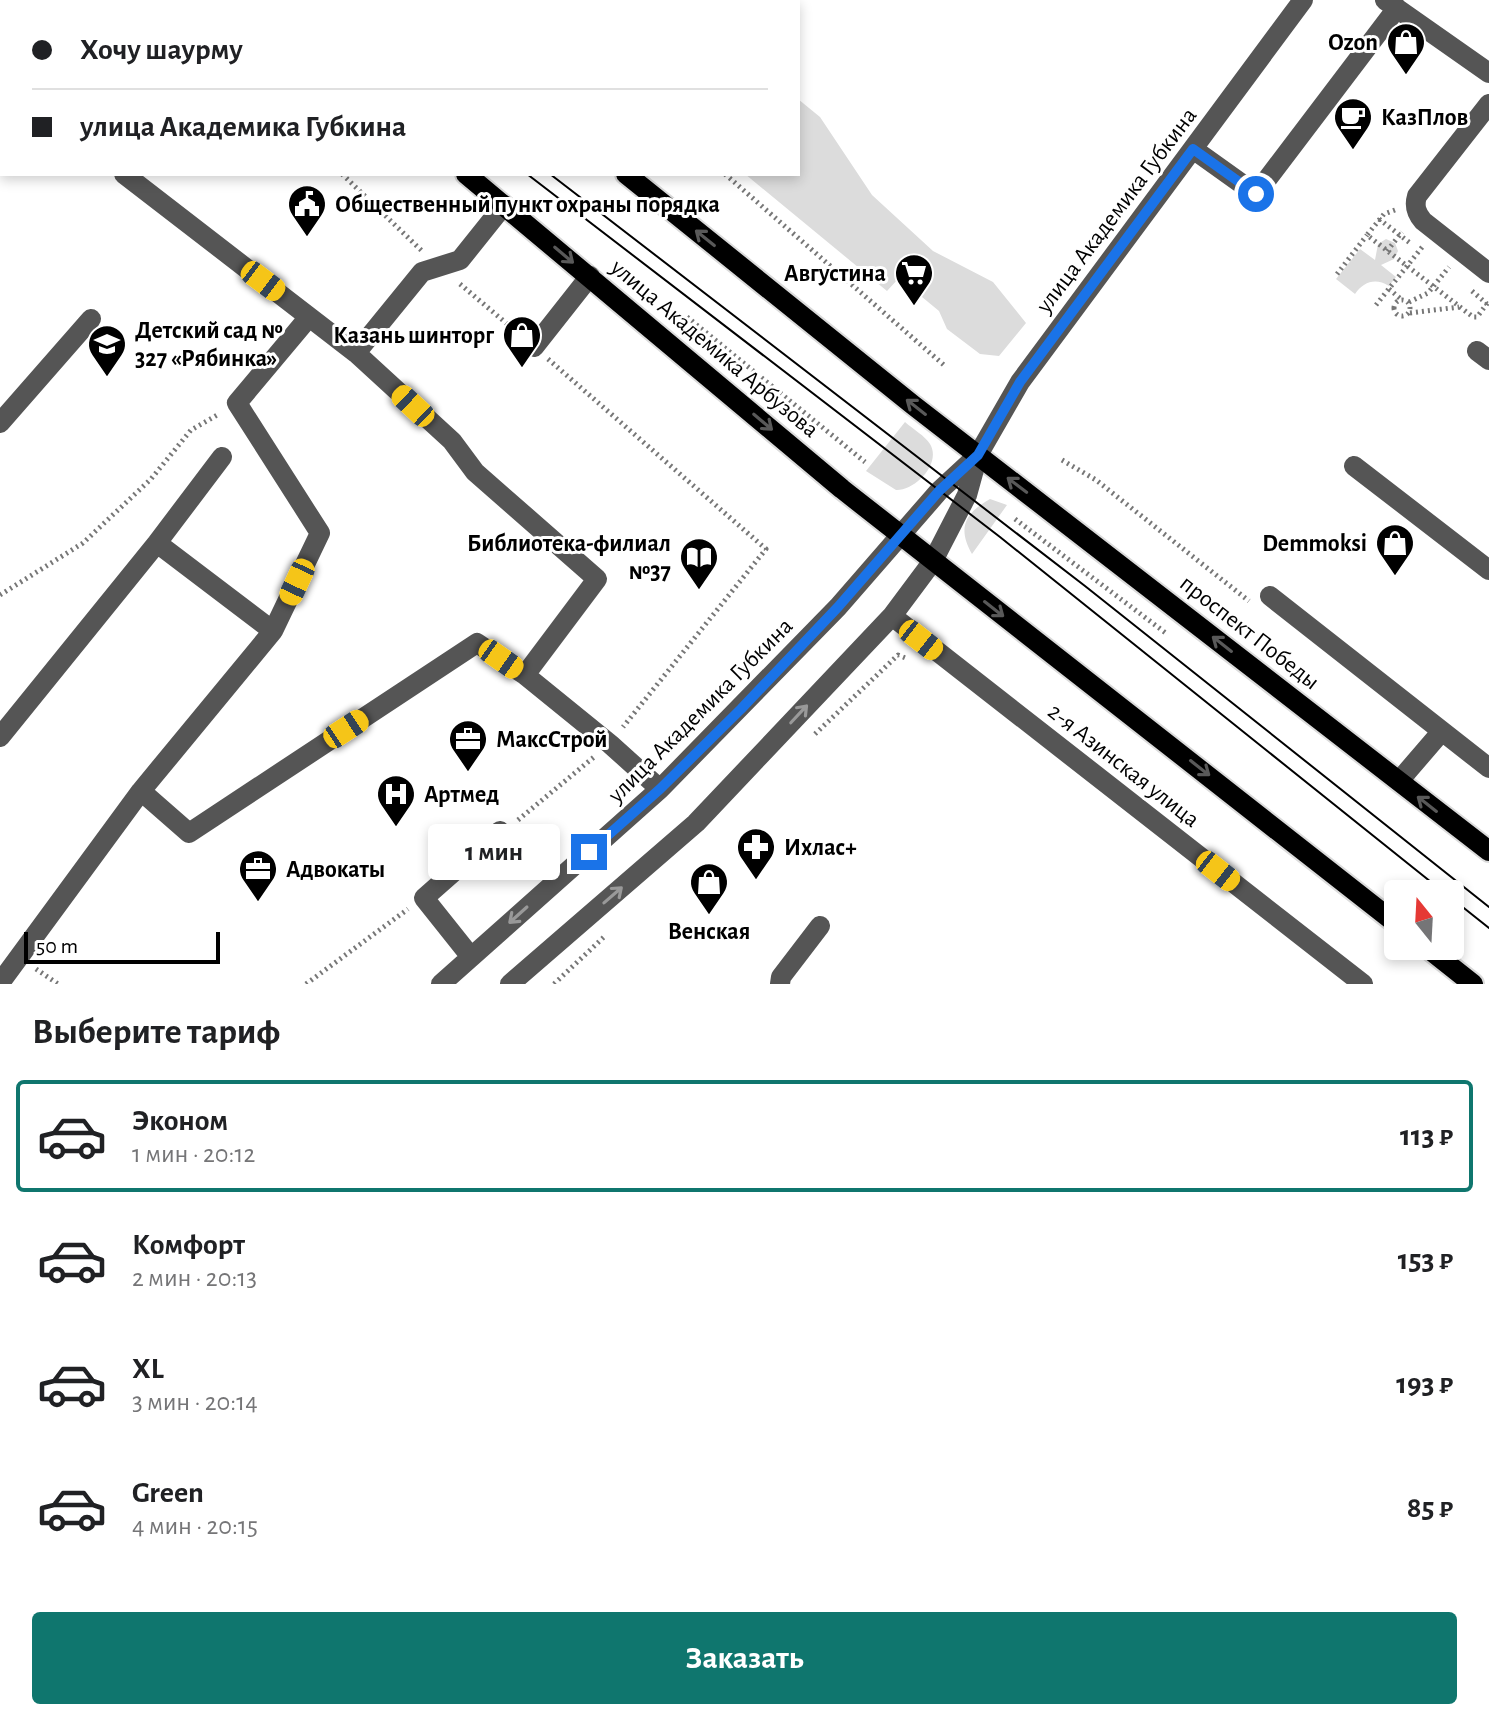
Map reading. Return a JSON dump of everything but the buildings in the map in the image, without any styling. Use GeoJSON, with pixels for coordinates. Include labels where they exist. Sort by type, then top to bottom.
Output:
{"type":"FeatureCollection","features":[{"type":"Feature","properties":{"kind":"main road","name":"улица Академика Арбузова"},"geometry":{"type":"LineString","coordinates":[[468,176],[933,561]]}},
{"type":"Feature","properties":{"kind":"main road"},"geometry":{"type":"LineString","coordinates":[[629,176],[978,455]]}},
{"type":"Feature","properties":{"kind":"main road","name":"проспект Победы"},"geometry":{"type":"LineString","coordinates":[[978,455],[1489,851]]}},
{"type":"Feature","properties":{"kind":"main road"},"geometry":{"type":"LineString","coordinates":[[933,561],[1384,914]]}},
{"type":"Feature","properties":{"kind":"main road"},"geometry":{"type":"LineString","coordinates":[[1443,960],[1473,984]]}},
{"type":"Feature","properties":{"kind":"street","name":"улица Академика Губкина"},"geometry":{"type":"LineString","coordinates":[[510,984],[696,823],[892,616],[933,561],[967,495],[978,455],[1020,382],[1303,0]]}},
{"type":"Feature","properties":{"kind":"street"},"geometry":{"type":"LineString","coordinates":[[1193,149],[1256,194],[1391,4],[1489,73]]}},
{"type":"Feature","properties":{"kind":"street"},"geometry":{"type":"LineString","coordinates":[[1489,104],[1417,196],[1415,207],[1419,216],[1489,273]]}},
{"type":"Feature","properties":{"kind":"street"},"geometry":{"type":"LineString","coordinates":[[127,176],[356,353],[452,441],[475,472],[597,579],[525,675]]}},
{"type":"Feature","properties":{"kind":"street"},"geometry":{"type":"LineString","coordinates":[[356,353],[422,272],[460,260],[504,205]]}},
{"type":"Feature","properties":{"kind":"street"},"geometry":{"type":"LineString","coordinates":[[534,347],[590,276]]}},
{"type":"Feature","properties":{"kind":"street"},"geometry":{"type":"LineString","coordinates":[[2,976],[141,791],[273,631],[320,533],[237,403],[309,317]]}},
{"type":"Feature","properties":{"kind":"street"},"geometry":{"type":"LineString","coordinates":[[0,423],[91,319]]}},
{"type":"Feature","properties":{"kind":"street","name":"улица Академика Губкина"},"geometry":{"type":"LineString","coordinates":[[441,984],[660,789],[838,607],[949,480],[978,455]]}},
{"type":"Feature","properties":{"kind":"street"},"geometry":{"type":"LineString","coordinates":[[0,737],[157,543],[222,457]]}},
{"type":"Feature","properties":{"kind":"street"},"geometry":{"type":"LineString","coordinates":[[1354,466],[1489,570]]}},
{"type":"Feature","properties":{"kind":"street"},"geometry":{"type":"LineString","coordinates":[[157,543],[273,631]]}},
{"type":"Feature","properties":{"kind":"street"},"geometry":{"type":"LineString","coordinates":[[1270,596],[1489,768]]}},
{"type":"Feature","properties":{"kind":"street","name":"2-я Азинская улица"},"geometry":{"type":"LineString","coordinates":[[892,616],[1363,984]]}},
{"type":"Feature","properties":{"kind":"street"},"geometry":{"type":"LineString","coordinates":[[141,791],[189,833],[477,643],[525,675],[660,789]]}},
{"type":"Feature","properties":{"kind":"street"},"geometry":{"type":"LineString","coordinates":[[1399,781],[1442,731]]}},
{"type":"Feature","properties":{"kind":"street"},"geometry":{"type":"LineString","coordinates":[[471,957],[424,898],[508,826]]}},
{"type":"Feature","properties":{"kind":"street"},"geometry":{"type":"LineString","coordinates":[[780,984],[781,977],[820,926]]}},
{"type":"Feature","properties":{"kind":"path"},"geometry":{"type":"LineString","coordinates":[[727,176],[945,366]]}},
{"type":"Feature","properties":{"kind":"path"},"geometry":{"type":"LineString","coordinates":[[1337,274],[1387,212],[1415,207]]}},
{"type":"Feature","properties":{"kind":"path"},"geometry":{"type":"LineString","coordinates":[[1376,305],[1435,230]]}},
{"type":"Feature","properties":{"kind":"path"},"geometry":{"type":"LineString","coordinates":[[1367,235],[1476,317],[1489,301]]}},
{"type":"Feature","properties":{"kind":"path"},"geometry":{"type":"LineString","coordinates":[[1459,307],[1400,316],[1395,312],[1394,305],[1426,294],[1461,251]]}},
{"type":"Feature","properties":{"kind":"path"},"geometry":{"type":"LineString","coordinates":[[1389,289],[1405,301],[1409,313]]}},
{"type":"Feature","properties":{"kind":"path"},"geometry":{"type":"LineString","coordinates":[[687,317],[865,462]]}},
{"type":"Feature","properties":{"kind":"path"},"geometry":{"type":"LineString","coordinates":[[0,595],[83,543],[151,479],[191,430],[237,403]]}},
{"type":"Feature","properties":{"kind":"path"},"geometry":{"type":"LineString","coordinates":[[1015,519],[1178,642]]}},
{"type":"Feature","properties":{"kind":"path"},"geometry":{"type":"LineString","coordinates":[[508,826],[610,744],[766,549]]}},
{"type":"Feature","properties":{"kind":"path"},"geometry":{"type":"LineString","coordinates":[[306,984],[424,898]]}},
{"type":"Feature","properties":{"kind":"shaded area"},"geometry":{"type":"Polygon","coordinates":[[[800,101],[820,117],[872,195],[933,251],[993,282],[1026,323],[999,356],[980,354],[947,329],[939,311],[899,278],[887,291],[747,176],[800,176],[800,101]]]}},
{"type":"Feature","properties":{"kind":"shaded area"},"geometry":{"type":"Polygon","coordinates":[[[1386,239],[1395,243],[1398,251],[1394,259],[1381,265],[1396,277],[1389,286],[1370,282],[1355,294],[1336,279],[1360,249],[1375,260],[1378,244],[1386,239]]]}},
{"type":"Feature","properties":{"kind":"shaded area"},"geometry":{"type":"Polygon","coordinates":[[[905,422],[930,444],[932,460],[918,481],[896,490],[866,471],[905,422]]]}},
{"type":"Feature","properties":{"kind":"shaded area"},"geometry":{"type":"Polygon","coordinates":[[[990,499],[1007,505],[972,554],[965,536],[966,522],[975,510],[990,499]]]}},
{"type":"Feature","properties":{"kind":"tram line"},"geometry":{"type":"LineString","coordinates":[[530,176],[1000,537],[1429,880]]}},
{"type":"Feature","properties":{"kind":"tram line"},"geometry":{"type":"LineString","coordinates":[[553,176],[1085,586],[1489,907]]}},
{"type":"Feature","properties":{"kind":"tram line"},"geometry":{"type":"LineString","coordinates":[[1464,908],[1489,928]]}},
{"type":"Feature","properties":{"kind":"place","name":"Ozon"},"geometry":{"type":"Point","coordinates":[1406,76]}},
{"type":"Feature","properties":{"kind":"place","name":"КазПлов"},"geometry":{"type":"Point","coordinates":[1353,151]}},
{"type":"Feature","properties":{"kind":"place","name":"Общественный пункт охраны порядка"},"geometry":{"type":"Point","coordinates":[307,238]}},
{"type":"Feature","properties":{"kind":"place","name":"Августина"},"geometry":{"type":"Point","coordinates":[914,307]}},
{"type":"Feature","properties":{"kind":"place","name":"Казань шинторг"},"geometry":{"type":"Point","coordinates":[522,369]}},
{"type":"Feature","properties":{"kind":"place","name":"Детский сад № 327 «Рябинка»"},"geometry":{"type":"Point","coordinates":[107,378]}},
{"type":"Feature","properties":{"kind":"place","name":"Demmoksi"},"geometry":{"type":"Point","coordinates":[1395,577]}},
{"type":"Feature","properties":{"kind":"place","name":"Библиотека-филиал №37"},"geometry":{"type":"Point","coordinates":[699,591]}},
{"type":"Feature","properties":{"kind":"place","name":"МаксСтрой"},"geometry":{"type":"Point","coordinates":[468,773]}},
{"type":"Feature","properties":{"kind":"place","name":"Артмед"},"geometry":{"type":"Point","coordinates":[396,828]}},
{"type":"Feature","properties":{"kind":"place","name":"Ихлас+"},"geometry":{"type":"Point","coordinates":[756,881]}},
{"type":"Feature","properties":{"kind":"place","name":"Адвокаты"},"geometry":{"type":"Point","coordinates":[258,903]}},
{"type":"Feature","properties":{"kind":"place","name":"Венская"},"geometry":{"type":"Point","coordinates":[709,916]}},
{"type":"Feature","properties":{"kind":"route"},"geometry":{"type":"LineString","coordinates":[[589,852],[660,789],[741,709],[838,607],[949,480],[978,455],[1020,382],[1193,149],[1256,194]]}}]}
